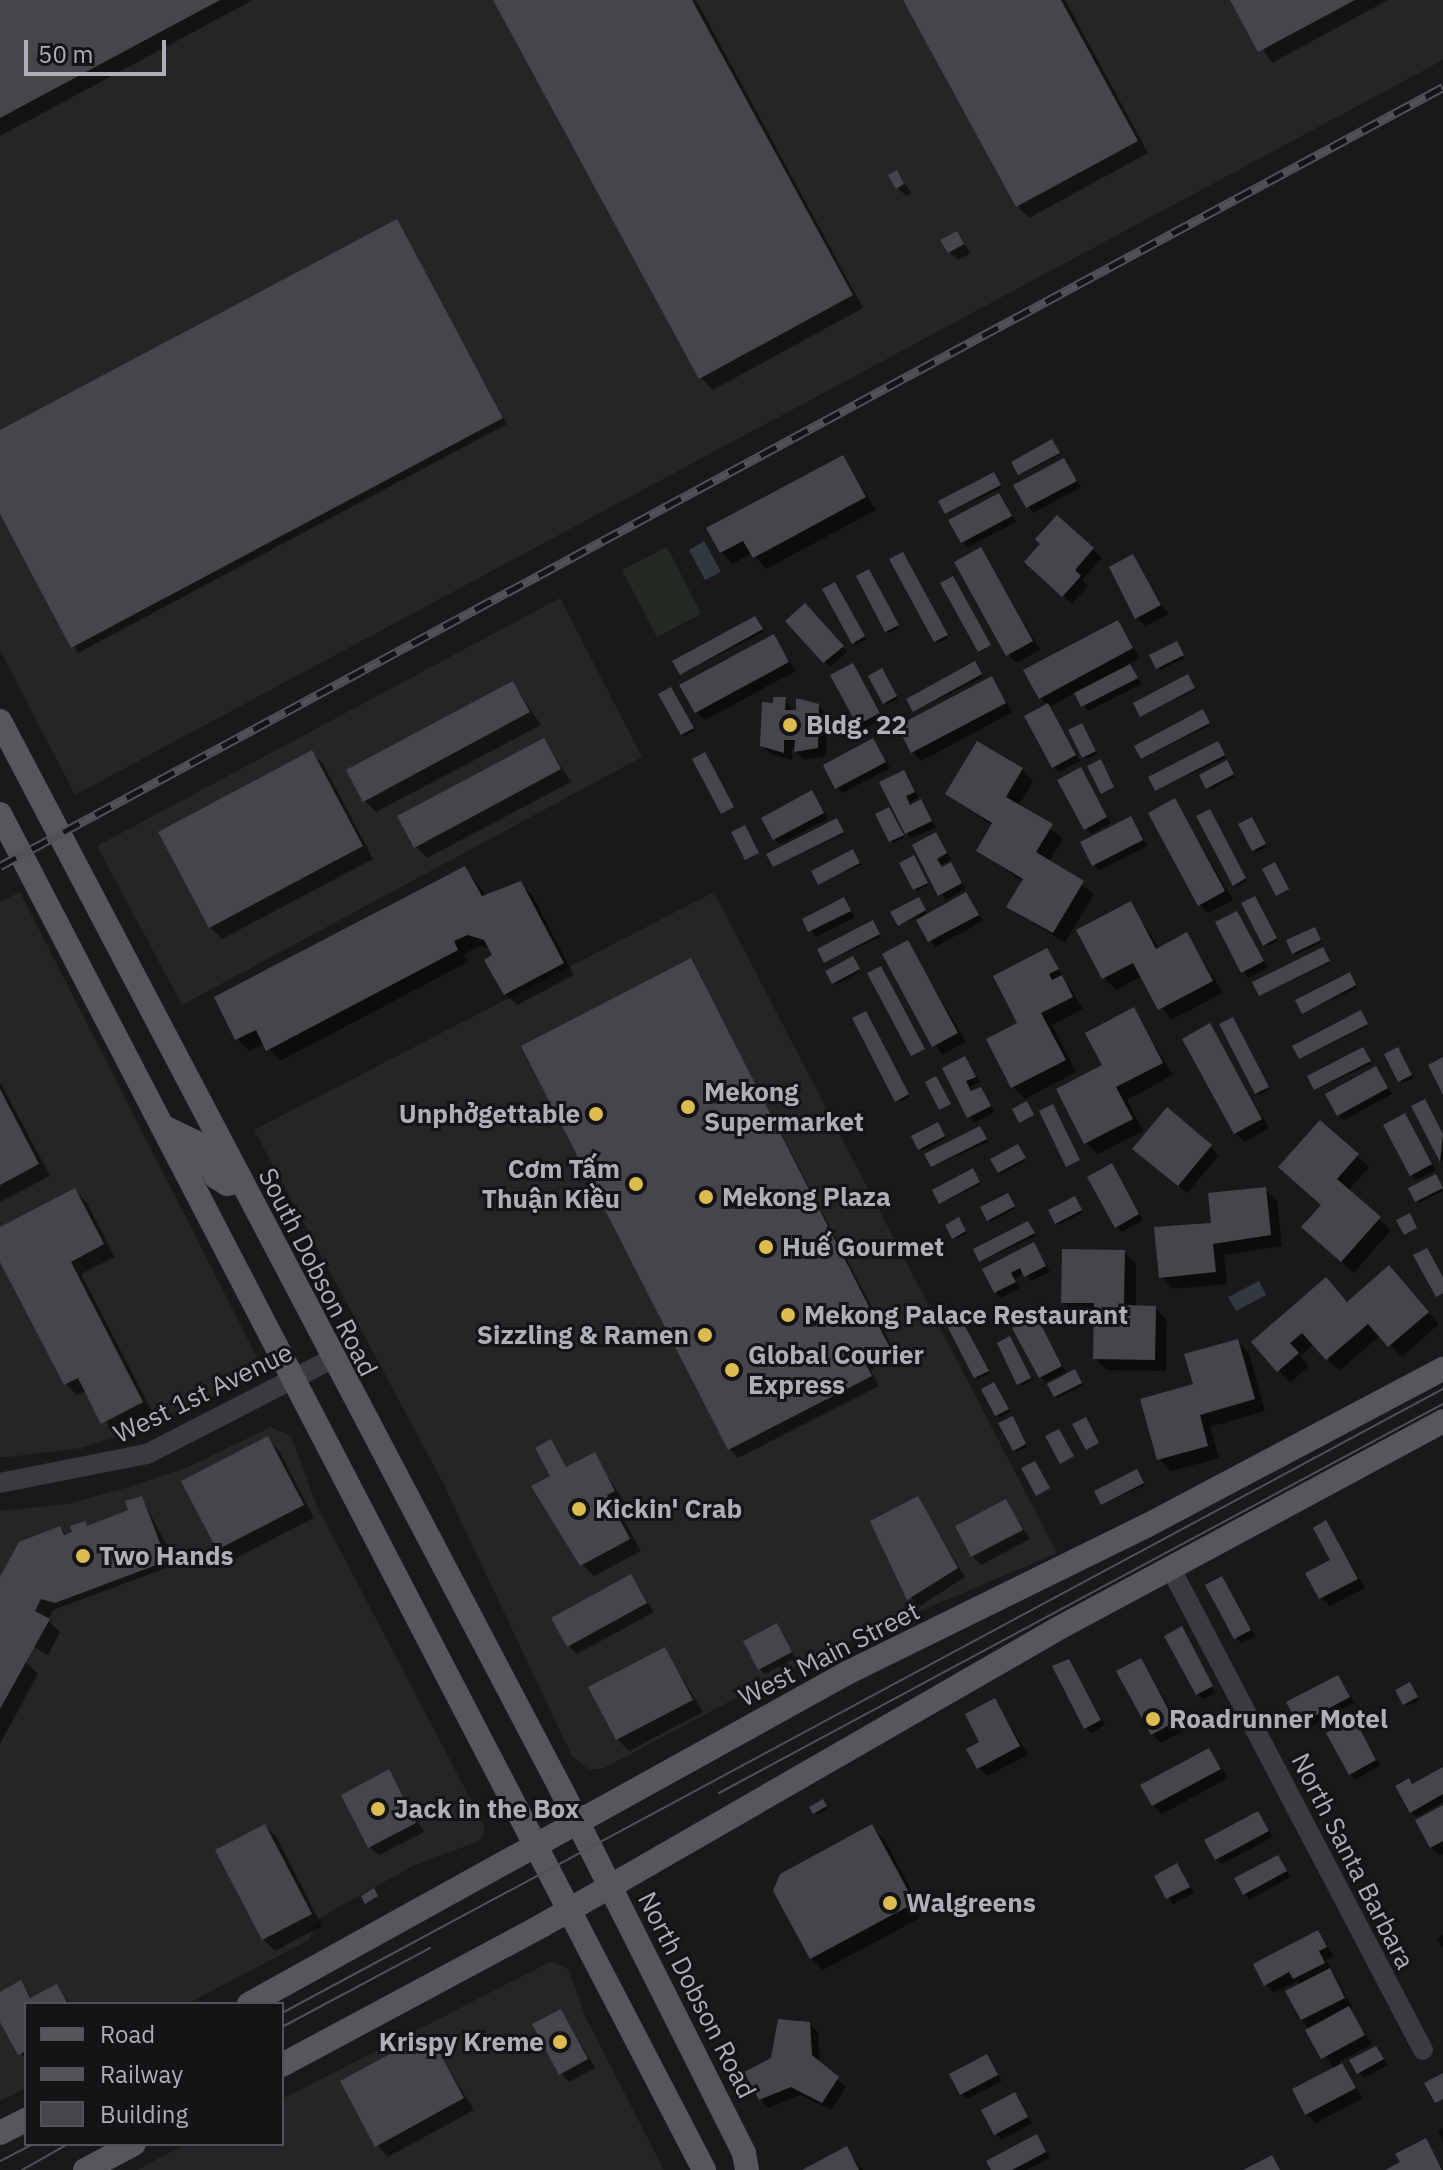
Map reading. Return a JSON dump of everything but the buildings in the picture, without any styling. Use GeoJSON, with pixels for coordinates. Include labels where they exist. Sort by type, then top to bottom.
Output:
{"type":"FeatureCollection","features":[{"type":"Feature","properties":{"kind":"main road","name":"South Dobson Road"},"geometry":{"type":"LineString","coordinates":[[0,721],[591,1848]]}},
{"type":"Feature","properties":{"kind":"main road"},"geometry":{"type":"LineString","coordinates":[[0,814],[295,1378],[566,1912],[704,2170]]}},
{"type":"Feature","properties":{"kind":"main road"},"geometry":{"type":"LineString","coordinates":[[164,1127],[195,1142],[216,1177],[227,1184],[239,1181]]}},
{"type":"Feature","properties":{"kind":"main road","name":"West Main Street"},"geometry":{"type":"LineString","coordinates":[[253,2002],[849,1672],[1146,1526],[1443,1369]]}},
{"type":"Feature","properties":{"kind":"main road"},"geometry":{"type":"LineString","coordinates":[[284,2064],[611,1887],[1170,1567],[1443,1421]]}},
{"type":"Feature","properties":{"kind":"main road","name":"North Dobson Road"},"geometry":{"type":"LineString","coordinates":[[591,1848],[744,2153],[747,2170]]}},
{"type":"Feature","properties":{"kind":"main road"},"geometry":{"type":"LineString","coordinates":[[0,2133],[24,2121]]}},
{"type":"Feature","properties":{"kind":"main road"},"geometry":{"type":"LineString","coordinates":[[85,2170],[130,2146]]}},
{"type":"Feature","properties":{"kind":"street","name":"West 1st Avenue"},"geometry":{"type":"LineString","coordinates":[[0,1483],[147,1454],[332,1359]]}},
{"type":"Feature","properties":{"kind":"street","name":"North Santa Barbara"},"geometry":{"type":"LineString","coordinates":[[1170,1567],[1423,2050]]}},
{"type":"Feature","properties":{"kind":"shaded area"},"geometry":{"type":"Polygon","coordinates":[[[0,0],[1443,0],[1443,60],[75,795],[0,650],[0,0]]]}},
{"type":"Feature","properties":{"kind":"shaded area"},"geometry":{"type":"Polygon","coordinates":[[[704,541],[721,572],[705,580],[689,550],[704,541]]]}},
{"type":"Feature","properties":{"kind":"shaded area"},"geometry":{"type":"Polygon","coordinates":[[[667,547],[701,614],[657,637],[622,570],[667,547]]]}},
{"type":"Feature","properties":{"kind":"shaded area"},"geometry":{"type":"Polygon","coordinates":[[[560,598],[642,757],[182,1005],[97,846],[560,598]]]}},
{"type":"Feature","properties":{"kind":"shaded area"},"geometry":{"type":"Polygon","coordinates":[[[20,892],[258,1359],[248,1378],[152,1426],[81,1448],[0,1457],[0,902],[20,892]]]}},
{"type":"Feature","properties":{"kind":"shaded area"},"geometry":{"type":"Polygon","coordinates":[[[714,892],[1057,1553],[819,1654],[602,1769],[588,1769],[572,1756],[441,1479],[254,1130],[714,892]]]}},
{"type":"Feature","properties":{"kind":"shaded area"},"geometry":{"type":"Polygon","coordinates":[[[1259,1281],[1266,1295],[1236,1311],[1228,1297],[1259,1281]]]}},
{"type":"Feature","properties":{"kind":"shaded area"},"geometry":{"type":"Polygon","coordinates":[[[271,1427],[291,1436],[316,1504],[485,1827],[481,1840],[411,1867],[319,1918],[309,1940],[191,2002],[24,2002],[24,2089],[0,2101],[0,1511],[67,1504],[188,1467],[271,1427]]]}},
{"type":"Feature","properties":{"kind":"shaded area"},"geometry":{"type":"Polygon","coordinates":[[[552,1961],[569,1970],[585,2016],[664,2170],[137,2170],[182,2146],[284,2146],[284,2098],[552,1961]]]}},
{"type":"Feature","properties":{"kind":"tram line"},"geometry":{"type":"LineString","coordinates":[[284,2012],[1443,1389]]}},
{"type":"Feature","properties":{"kind":"tram line"},"geometry":{"type":"LineString","coordinates":[[719,1793],[1443,1404]]}},
{"type":"Feature","properties":{"kind":"tram line"},"geometry":{"type":"LineString","coordinates":[[284,2026],[430,1948]]}},
{"type":"Feature","properties":{"kind":"tram line"},"geometry":{"type":"LineString","coordinates":[[0,2161],[29,2146]]}},
{"type":"Feature","properties":{"kind":"tram line"},"geometry":{"type":"LineString","coordinates":[[22,2170],[64,2146]]}},
{"type":"Feature","properties":{"kind":"railway"},"geometry":{"type":"LineString","coordinates":[[0,866],[1443,87]]}},
{"type":"Feature","properties":{"kind":"place","name":"Bldg. 22"},"geometry":{"type":"Point","coordinates":[790,725]}},
{"type":"Feature","properties":{"kind":"place","name":"Mekong Supermarket"},"geometry":{"type":"Point","coordinates":[688,1107]}},
{"type":"Feature","properties":{"kind":"place","name":"Unphởgettable"},"geometry":{"type":"Point","coordinates":[596,1114]}},
{"type":"Feature","properties":{"kind":"place","name":"Cơm Tấm Thuận Kiều"},"geometry":{"type":"Point","coordinates":[636,1184]}},
{"type":"Feature","properties":{"kind":"place","name":"Mekong Plaza"},"geometry":{"type":"Point","coordinates":[706,1197]}},
{"type":"Feature","properties":{"kind":"place","name":"Huế Gourmet"},"geometry":{"type":"Point","coordinates":[766,1247]}},
{"type":"Feature","properties":{"kind":"place","name":"Mekong Palace Restaurant"},"geometry":{"type":"Point","coordinates":[788,1315]}},
{"type":"Feature","properties":{"kind":"place","name":"Sizzling & Ramen"},"geometry":{"type":"Point","coordinates":[705,1335]}},
{"type":"Feature","properties":{"kind":"place","name":"Global Courier Express"},"geometry":{"type":"Point","coordinates":[732,1370]}},
{"type":"Feature","properties":{"kind":"place","name":"Kickin' Crab"},"geometry":{"type":"Point","coordinates":[579,1509]}},
{"type":"Feature","properties":{"kind":"place","name":"Two Hands"},"geometry":{"type":"Point","coordinates":[83,1556]}},
{"type":"Feature","properties":{"kind":"place","name":"Roadrunner Motel"},"geometry":{"type":"Point","coordinates":[1153,1719]}},
{"type":"Feature","properties":{"kind":"place","name":"Jack in the Box"},"geometry":{"type":"Point","coordinates":[378,1809]}},
{"type":"Feature","properties":{"kind":"place","name":"Walgreens"},"geometry":{"type":"Point","coordinates":[890,1903]}},
{"type":"Feature","properties":{"kind":"place","name":"Krispy Kreme"},"geometry":{"type":"Point","coordinates":[560,2042]}}]}
